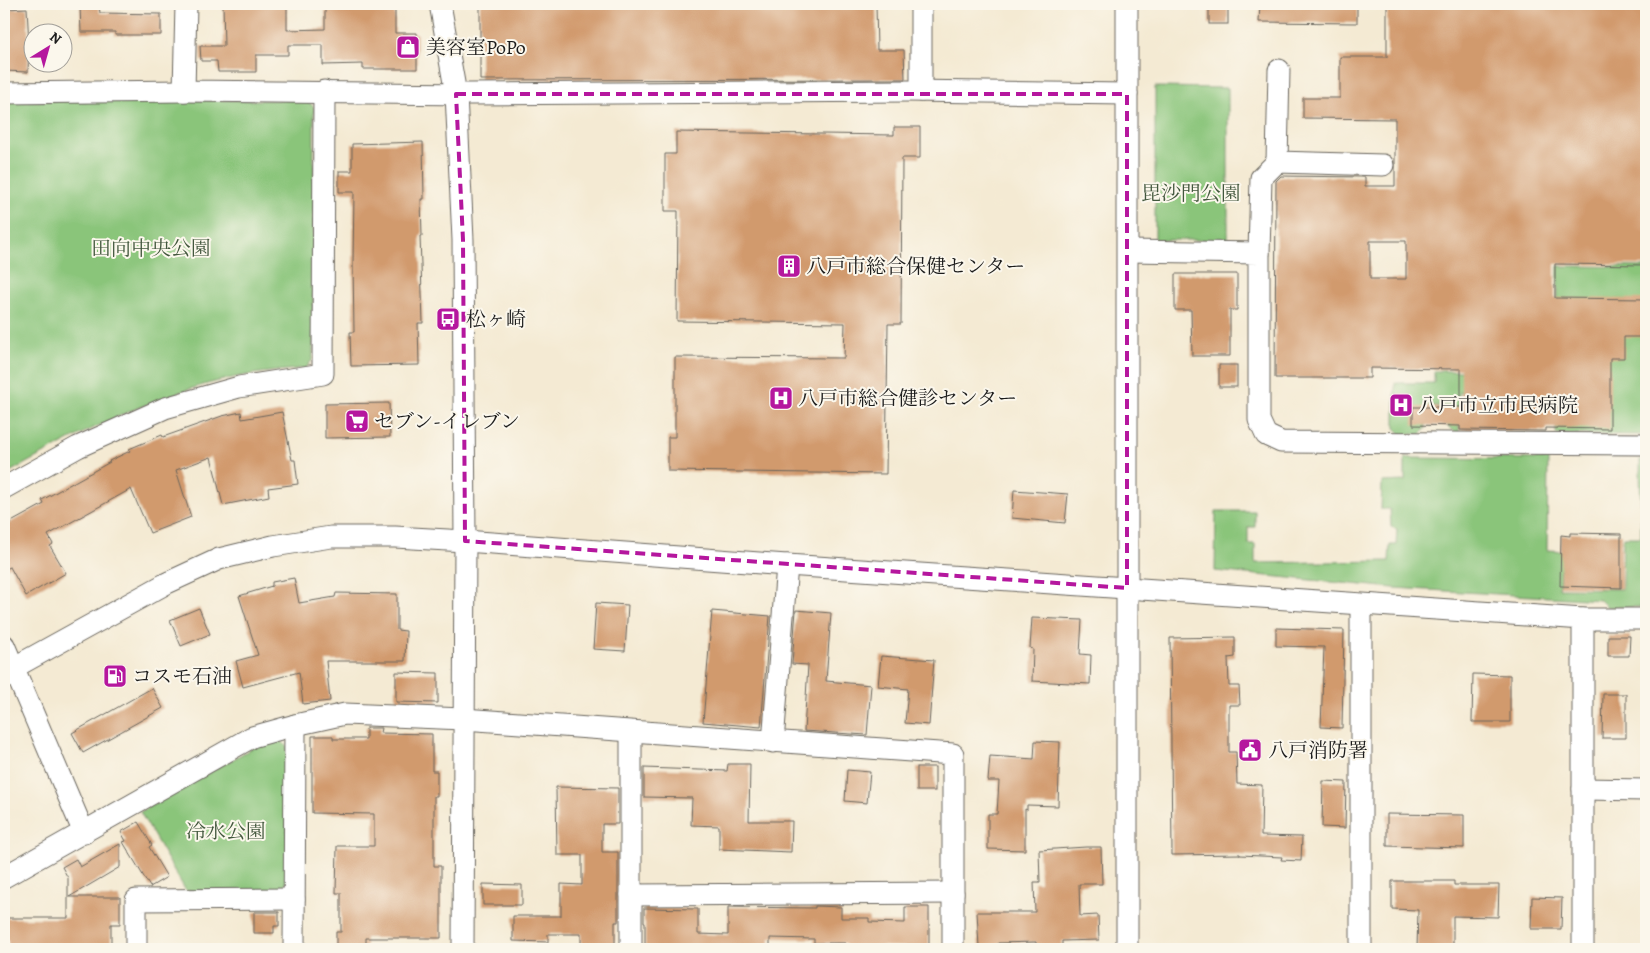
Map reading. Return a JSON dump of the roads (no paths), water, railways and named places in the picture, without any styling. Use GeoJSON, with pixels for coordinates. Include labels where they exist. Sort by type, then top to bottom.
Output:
{"type":"FeatureCollection","features":[{"type":"Feature","properties":{"kind":"street"},"geometry":{"type":"LineString","coordinates":[[184,91],[186,4]]}},
{"type":"Feature","properties":{"kind":"street"},"geometry":{"type":"LineString","coordinates":[[440,4],[456,94],[463,240],[465,541],[463,949]]}},
{"type":"Feature","properties":{"kind":"street"},"geometry":{"type":"LineString","coordinates":[[920,91],[921,4]]}},
{"type":"Feature","properties":{"kind":"street"},"geometry":{"type":"LineString","coordinates":[[1127,4],[1127,949]]}},
{"type":"Feature","properties":{"kind":"street"},"geometry":{"type":"LineString","coordinates":[[1279,70],[1277,162],[1261,178],[1259,420],[1266,435],[1281,442],[1646,444]]}},
{"type":"Feature","properties":{"kind":"street"},"geometry":{"type":"LineString","coordinates":[[4,488],[78,447],[165,408],[239,386],[323,374],[324,91]]}},
{"type":"Feature","properties":{"kind":"street"},"geometry":{"type":"LineString","coordinates":[[4,93],[324,91],[456,94],[920,91],[1127,94]]}},
{"type":"Feature","properties":{"kind":"street"},"geometry":{"type":"LineString","coordinates":[[1277,162],[1384,166]]}},
{"type":"Feature","properties":{"kind":"street"},"geometry":{"type":"LineString","coordinates":[[1128,251],[1259,253]]}},
{"type":"Feature","properties":{"kind":"street"},"geometry":{"type":"LineString","coordinates":[[8,671],[166,583],[220,559],[273,546],[331,537],[395,537],[465,541],[787,565],[1583,619],[1646,618]]}},
{"type":"Feature","properties":{"kind":"street"},"geometry":{"type":"LineString","coordinates":[[773,742],[787,565]]}},
{"type":"Feature","properties":{"kind":"street"},"geometry":{"type":"LineString","coordinates":[[1361,605],[1361,949]]}},
{"type":"Feature","properties":{"kind":"street"},"geometry":{"type":"LineString","coordinates":[[1583,619],[1583,949]]}},
{"type":"Feature","properties":{"kind":"street"},"geometry":{"type":"LineString","coordinates":[[4,645],[8,671],[84,832]]}},
{"type":"Feature","properties":{"kind":"street"},"geometry":{"type":"LineString","coordinates":[[4,876],[252,737],[294,725],[345,714],[463,719],[953,754],[952,949]]}},
{"type":"Feature","properties":{"kind":"street"},"geometry":{"type":"LineString","coordinates":[[294,725],[294,949]]}},
{"type":"Feature","properties":{"kind":"street"},"geometry":{"type":"LineString","coordinates":[[631,732],[631,949]]}},
{"type":"Feature","properties":{"kind":"street"},"geometry":{"type":"LineString","coordinates":[[1583,789],[1646,790]]}},
{"type":"Feature","properties":{"kind":"street"},"geometry":{"type":"LineString","coordinates":[[631,895],[953,893]]}},
{"type":"Feature","properties":{"kind":"street"},"geometry":{"type":"LineString","coordinates":[[136,949],[136,900],[294,899]]}},
{"type":"Feature","properties":{"kind":"place","name":"美容室PoPo"},"geometry":{"type":"Point","coordinates":[408,47]}},
{"type":"Feature","properties":{"kind":"place","name":"八戸市総合保健センター"},"geometry":{"type":"Point","coordinates":[789,266]}},
{"type":"Feature","properties":{"kind":"place","name":"松ヶ崎"},"geometry":{"type":"Point","coordinates":[448,319]}},
{"type":"Feature","properties":{"kind":"place","name":"八戸市総合健診センター"},"geometry":{"type":"Point","coordinates":[781,398]}},
{"type":"Feature","properties":{"kind":"place","name":"八戸市立市民病院"},"geometry":{"type":"Point","coordinates":[1401,405]}},
{"type":"Feature","properties":{"kind":"place","name":"セブン-イレブン"},"geometry":{"type":"Point","coordinates":[357,421]}},
{"type":"Feature","properties":{"kind":"place","name":"コスモ石油"},"geometry":{"type":"Point","coordinates":[115,676]}},
{"type":"Feature","properties":{"kind":"place","name":"八戸消防署"},"geometry":{"type":"Point","coordinates":[1250,750]}},
{"type":"Feature","properties":{"kind":"park label","name":"毘沙門公園"},"geometry":{"type":"Point","coordinates":[1191,193]}},
{"type":"Feature","properties":{"kind":"park label","name":"田向中央公園"},"geometry":{"type":"Point","coordinates":[151,248]}},
{"type":"Feature","properties":{"kind":"park label","name":"冷水公園"},"geometry":{"type":"Point","coordinates":[226,831]}}]}
